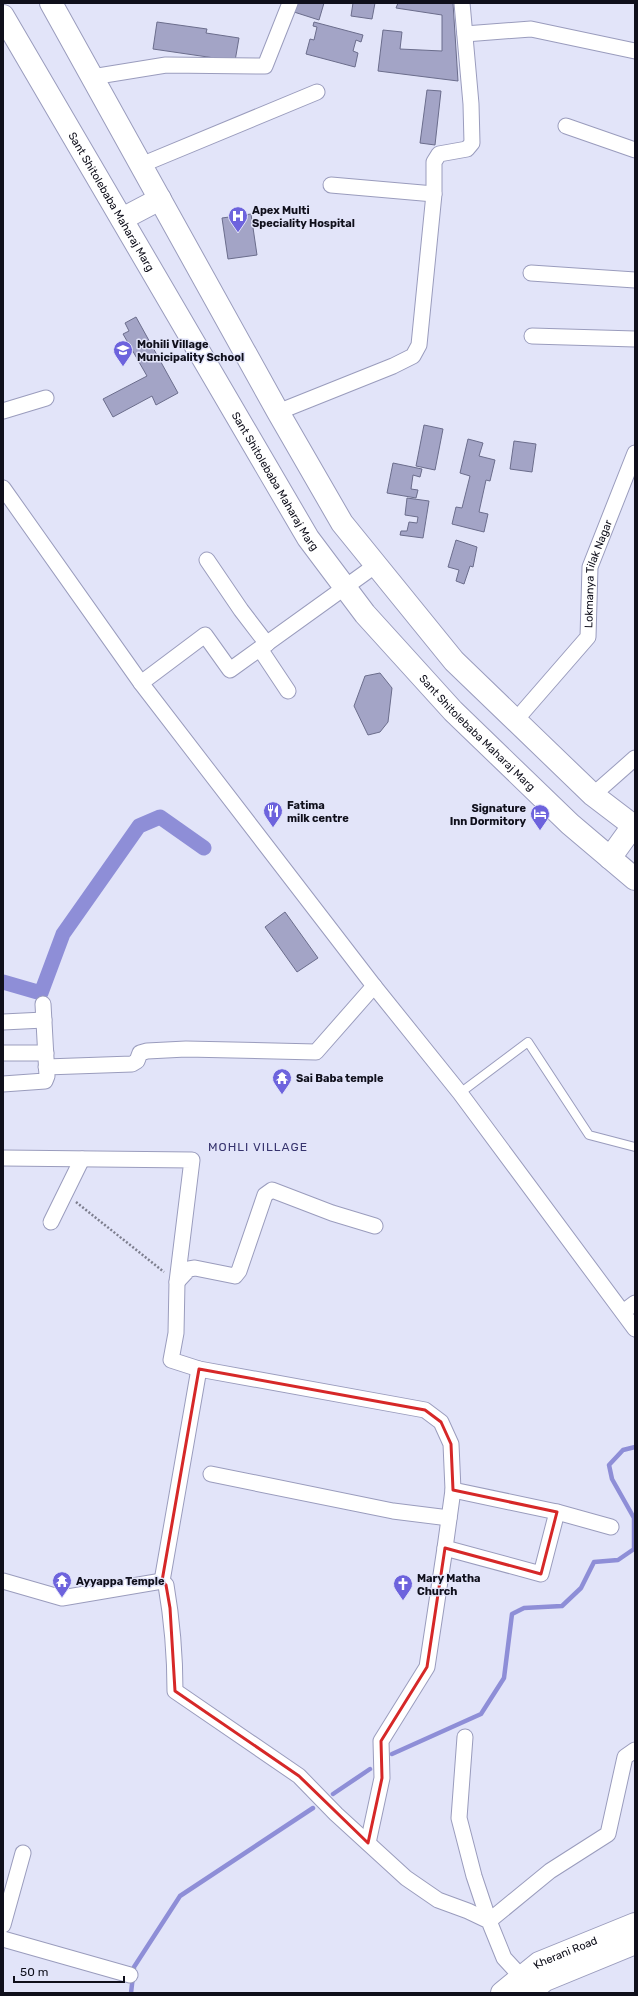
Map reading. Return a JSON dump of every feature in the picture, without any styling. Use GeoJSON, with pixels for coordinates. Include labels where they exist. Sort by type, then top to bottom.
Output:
{"type":"FeatureCollection","features":[{"type":"Feature","properties":{"kind":"main road"},"geometry":{"type":"LineString","coordinates":[[51,3],[278,412],[342,522],[454,662],[593,795],[634,827],[610,858]]}},
{"type":"Feature","properties":{"kind":"main road","name":"Sant Shitolebaba Maharaj Marg"},"geometry":{"type":"LineString","coordinates":[[3,16],[308,538],[365,614],[453,711],[570,824],[635,878]]}},
{"type":"Feature","properties":{"kind":"main road"},"geometry":{"type":"LineString","coordinates":[[122,219],[160,199]]}},
{"type":"Feature","properties":{"kind":"main road","name":"Kherani Road"},"geometry":{"type":"LineString","coordinates":[[528,1986],[539,1962],[635,1924]]}},
{"type":"Feature","properties":{"kind":"main road","name":"Kherani Road"},"geometry":{"type":"LineString","coordinates":[[502,1993],[545,1980],[635,1944]]}},
{"type":"Feature","properties":{"kind":"street"},"geometry":{"type":"LineString","coordinates":[[92,76],[166,65],[265,66],[290,3]]}},
{"type":"Feature","properties":{"kind":"street"},"geometry":{"type":"LineString","coordinates":[[278,412],[393,366],[412,356],[419,345],[434,194],[434,162],[439,154],[467,149],[472,143],[472,104],[462,3]]}},
{"type":"Feature","properties":{"kind":"street"},"geometry":{"type":"LineString","coordinates":[[465,34],[531,29],[635,51]]}},
{"type":"Feature","properties":{"kind":"street"},"geometry":{"type":"LineString","coordinates":[[141,165],[317,92]]}},
{"type":"Feature","properties":{"kind":"street"},"geometry":{"type":"LineString","coordinates":[[566,126],[635,150]]}},
{"type":"Feature","properties":{"kind":"street"},"geometry":{"type":"LineString","coordinates":[[331,185],[434,194]]}},
{"type":"Feature","properties":{"kind":"street"},"geometry":{"type":"LineString","coordinates":[[531,273],[635,280]]}},
{"type":"Feature","properties":{"kind":"street"},"geometry":{"type":"LineString","coordinates":[[532,336],[635,339]]}},
{"type":"Feature","properties":{"kind":"street"},"geometry":{"type":"LineString","coordinates":[[3,411],[46,398]]}},
{"type":"Feature","properties":{"kind":"street","name":"Lokmanya Tilak Nagar"},"geometry":{"type":"LineString","coordinates":[[515,721],[588,637],[590,567],[635,453]]}},
{"type":"Feature","properties":{"kind":"street"},"geometry":{"type":"LineString","coordinates":[[3,488],[141,683],[374,986],[460,1093],[635,1329]]}},
{"type":"Feature","properties":{"kind":"street"},"geometry":{"type":"LineString","coordinates":[[207,560],[241,610],[288,691]]}},
{"type":"Feature","properties":{"kind":"street"},"geometry":{"type":"LineString","coordinates":[[141,683],[205,635],[230,670],[376,565]]}},
{"type":"Feature","properties":{"kind":"street"},"geometry":{"type":"LineString","coordinates":[[593,795],[635,758]]}},
{"type":"Feature","properties":{"kind":"street"},"geometry":{"type":"LineString","coordinates":[[3,1053],[46,1060],[132,1064],[137,1061],[140,1053],[147,1051],[186,1049],[316,1052],[374,986]]}},
{"type":"Feature","properties":{"kind":"street"},"geometry":{"type":"LineString","coordinates":[[3,1084],[45,1081],[46,1060],[43,1004]]}},
{"type":"Feature","properties":{"kind":"street"},"geometry":{"type":"LineString","coordinates":[[3,1022],[44,1020]]}},
{"type":"Feature","properties":{"kind":"street"},"geometry":{"type":"LineString","coordinates":[[3,1158],[192,1160],[178,1282],[176,1333],[171,1360],[199,1369],[425,1410],[441,1422],[451,1444],[453,1490],[427,1668],[381,1741],[382,1778],[368,1843]]}},
{"type":"Feature","properties":{"kind":"street"},"geometry":{"type":"LineString","coordinates":[[51,1222],[82,1159]]}},
{"type":"Feature","properties":{"kind":"street"},"geometry":{"type":"LineString","coordinates":[[178,1282],[189,1269],[195,1268],[235,1276],[239,1271],[265,1194],[272,1190],[332,1213],[374,1226]]}},
{"type":"Feature","properties":{"kind":"street"},"geometry":{"type":"LineString","coordinates":[[623,1312],[635,1303]]}},
{"type":"Feature","properties":{"kind":"street"},"geometry":{"type":"LineString","coordinates":[[162,1581],[199,1369]]}},
{"type":"Feature","properties":{"kind":"street"},"geometry":{"type":"LineString","coordinates":[[211,1474],[393,1511],[449,1518]]}},
{"type":"Feature","properties":{"kind":"street"},"geometry":{"type":"LineString","coordinates":[[453,1490],[557,1512],[611,1526]]}},
{"type":"Feature","properties":{"kind":"street"},"geometry":{"type":"LineString","coordinates":[[445,1548],[541,1574],[557,1512]]}},
{"type":"Feature","properties":{"kind":"street"},"geometry":{"type":"LineString","coordinates":[[3,1581],[62,1598],[162,1581]]}},
{"type":"Feature","properties":{"kind":"street"},"geometry":{"type":"LineString","coordinates":[[162,1581],[166,1585],[170,1608],[175,1661],[175,1691],[299,1776],[336,1814],[406,1878],[438,1900],[468,1911],[489,1921]]}},
{"type":"Feature","properties":{"kind":"street"},"geometry":{"type":"LineString","coordinates":[[465,1737],[459,1818],[474,1876],[489,1921],[504,1958],[528,1986]]}},
{"type":"Feature","properties":{"kind":"street"},"geometry":{"type":"LineString","coordinates":[[489,1921],[550,1871],[608,1834],[626,1757],[635,1750]]}},
{"type":"Feature","properties":{"kind":"street"},"geometry":{"type":"LineString","coordinates":[[3,1925],[23,1853]]}},
{"type":"Feature","properties":{"kind":"street"},"geometry":{"type":"LineString","coordinates":[[3,1939],[130,1975]]}},
{"type":"Feature","properties":{"kind":"lane"},"geometry":{"type":"LineString","coordinates":[[460,1093],[528,1042],[589,1135],[635,1147]]}},
{"type":"Feature","properties":{"kind":"path"},"geometry":{"type":"LineString","coordinates":[[65,1194],[178,1282]]}},
{"type":"Feature","properties":{"kind":"highlighted area"},"geometry":{"type":"Polygon","coordinates":[[[199,1369],[425,1410],[441,1422],[451,1444],[453,1490],[557,1512],[541,1574],[445,1548],[427,1667],[381,1741],[382,1778],[368,1843],[299,1776],[175,1691],[170,1608],[166,1585],[162,1581],[199,1369]]]}},
{"type":"Feature","properties":{"kind":"building"},"geometry":{"type":"Polygon","coordinates":[[[297,3],[324,3],[319,20],[294,12],[297,3]]]}},
{"type":"Feature","properties":{"kind":"building"},"geometry":{"type":"Polygon","coordinates":[[[353,3],[375,3],[372,19],[351,16],[353,3]]]}},
{"type":"Feature","properties":{"kind":"building"},"geometry":{"type":"Polygon","coordinates":[[[398,3],[453,3],[458,81],[378,71],[383,30],[402,32],[400,49],[442,51],[442,15],[396,8],[398,3]]]}},
{"type":"Feature","properties":{"kind":"building"},"geometry":{"type":"Polygon","coordinates":[[[157,22],[207,29],[206,33],[239,38],[235,61],[153,49],[157,22]]]}},
{"type":"Feature","properties":{"kind":"building"},"geometry":{"type":"Polygon","coordinates":[[[314,22],[363,35],[361,42],[356,40],[353,51],[358,53],[355,67],[306,54],[310,39],[314,40],[317,27],[313,26],[314,22]]]}},
{"type":"Feature","properties":{"kind":"building"},"geometry":{"type":"Polygon","coordinates":[[[427,90],[441,91],[435,145],[420,143],[427,90]]]}},
{"type":"Feature","properties":{"kind":"building"},"geometry":{"type":"Polygon","coordinates":[[[251,214],[257,255],[228,259],[222,218],[251,214]]]}},
{"type":"Feature","properties":{"kind":"building"},"geometry":{"type":"Polygon","coordinates":[[[136,317],[178,393],[156,405],[152,396],[113,417],[103,399],[147,376],[123,334],[129,331],[125,323],[136,317]]]}},
{"type":"Feature","properties":{"kind":"building"},"geometry":{"type":"Polygon","coordinates":[[[424,425],[443,429],[435,470],[416,466],[424,425]]]}},
{"type":"Feature","properties":{"kind":"building"},"geometry":{"type":"Polygon","coordinates":[[[468,439],[483,443],[479,456],[495,460],[490,481],[486,480],[479,512],[488,514],[484,532],[452,524],[456,507],[462,508],[470,476],[460,473],[468,439]]]}},
{"type":"Feature","properties":{"kind":"building"},"geometry":{"type":"Polygon","coordinates":[[[514,441],[536,444],[532,472],[510,469],[514,441]]]}},
{"type":"Feature","properties":{"kind":"building"},"geometry":{"type":"Polygon","coordinates":[[[393,463],[422,469],[420,477],[413,475],[411,489],[418,490],[416,498],[387,493],[393,463]]]}},
{"type":"Feature","properties":{"kind":"building"},"geometry":{"type":"Polygon","coordinates":[[[407,498],[429,501],[423,538],[400,535],[401,531],[407,531],[409,522],[417,523],[418,517],[405,515],[407,498]]]}},
{"type":"Feature","properties":{"kind":"building"},"geometry":{"type":"Polygon","coordinates":[[[456,540],[477,547],[473,567],[470,566],[464,584],[456,581],[459,570],[448,567],[456,540]]]}},
{"type":"Feature","properties":{"kind":"building"},"geometry":{"type":"Polygon","coordinates":[[[380,673],[392,688],[388,722],[380,732],[368,735],[354,706],[365,676],[380,673]]]}},
{"type":"Feature","properties":{"kind":"building"},"geometry":{"type":"Polygon","coordinates":[[[285,912],[318,958],[297,972],[265,927],[285,912]]]}},
{"type":"Feature","properties":{"kind":"waterway"},"geometry":{"type":"LineString","coordinates":[[3,982],[41,993],[63,934],[139,826],[160,817],[204,848]]}},
{"type":"Feature","properties":{"kind":"waterway"},"geometry":{"type":"LineString","coordinates":[[392,1754],[481,1714],[504,1678],[512,1614],[524,1608],[562,1606],[581,1588],[594,1562],[618,1560],[634,1549],[634,1518],[612,1479],[609,1465],[623,1450],[635,1447]]}},
{"type":"Feature","properties":{"kind":"waterway"},"geometry":{"type":"LineString","coordinates":[[333,1794],[370,1769]]}},
{"type":"Feature","properties":{"kind":"waterway"},"geometry":{"type":"LineString","coordinates":[[131,1993],[134,1967],[180,1896],[313,1808]]}},
{"type":"Feature","properties":{"kind":"place","name":"Apex Multi Speciality Hospital"},"geometry":{"type":"Point","coordinates":[238,233]}},
{"type":"Feature","properties":{"kind":"place","name":"Mohili Village Municipality School"},"geometry":{"type":"Point","coordinates":[123,367]}},
{"type":"Feature","properties":{"kind":"place","name":"Fatima milk centre"},"geometry":{"type":"Point","coordinates":[273,828]}},
{"type":"Feature","properties":{"kind":"place","name":"Signature Inn Dormitory"},"geometry":{"type":"Point","coordinates":[540,831]}},
{"type":"Feature","properties":{"kind":"place","name":"Sai Baba temple"},"geometry":{"type":"Point","coordinates":[282,1095]}},
{"type":"Feature","properties":{"kind":"place","name":"Ayyappa Temple"},"geometry":{"type":"Point","coordinates":[62,1598]}},
{"type":"Feature","properties":{"kind":"place","name":"Mary Matha Church"},"geometry":{"type":"Point","coordinates":[403,1601]}},
{"type":"Feature","properties":{"kind":"district","name":"MOHLI VILLAGE"},"geometry":{"type":"Point","coordinates":[258,1147]}}]}
